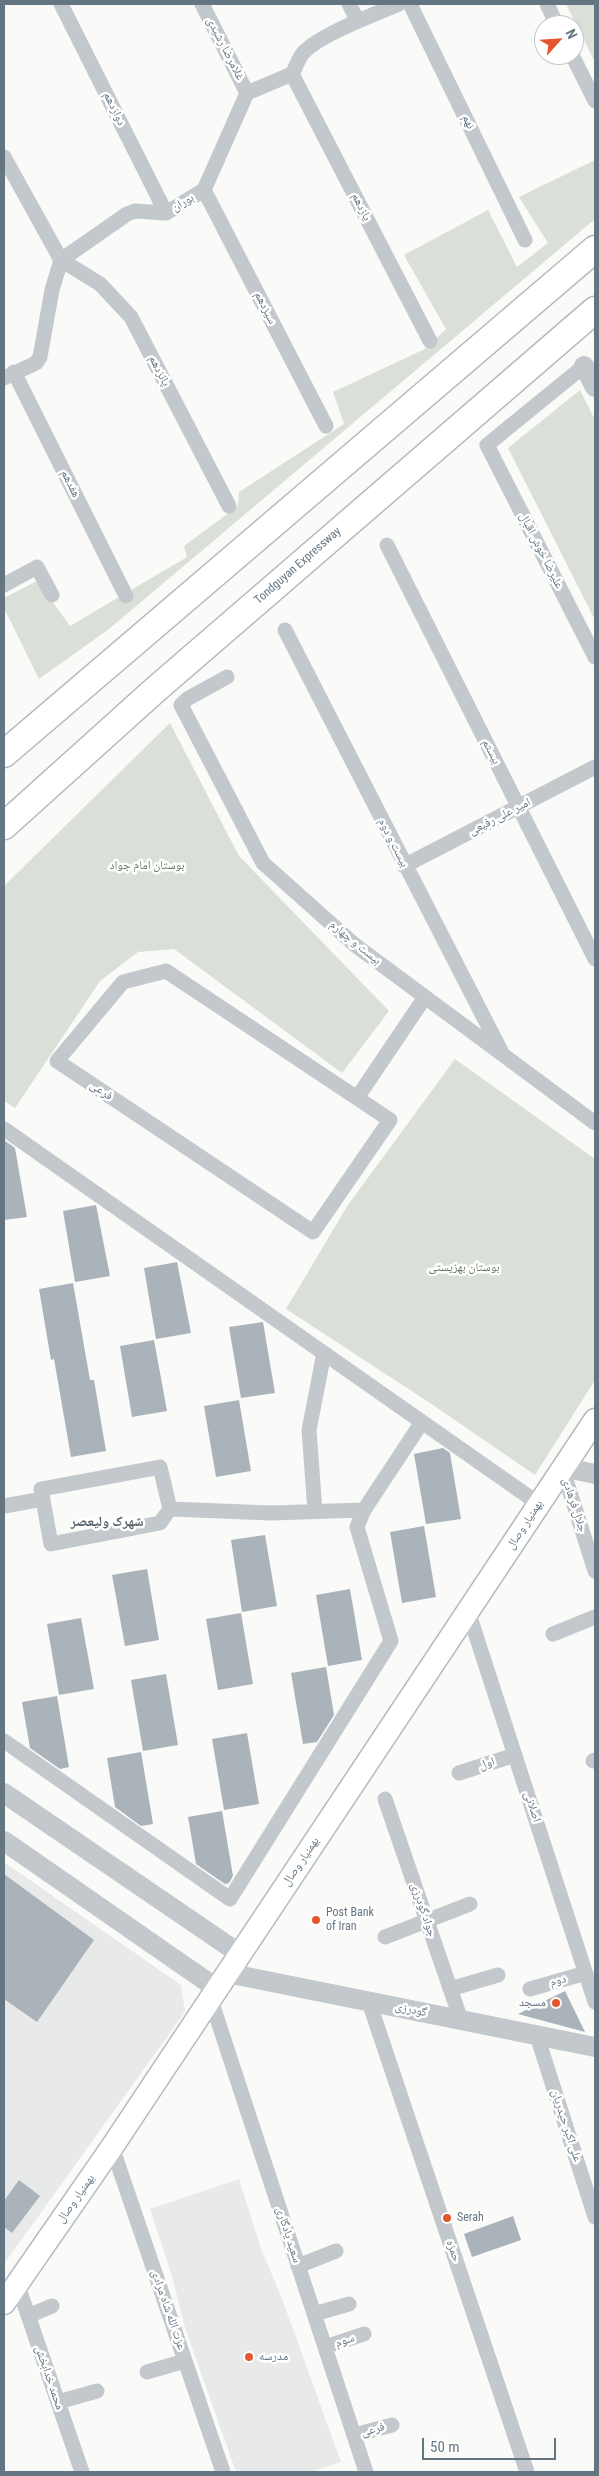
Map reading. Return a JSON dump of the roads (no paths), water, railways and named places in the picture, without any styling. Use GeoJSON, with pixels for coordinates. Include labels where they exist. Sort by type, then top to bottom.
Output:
{"type":"FeatureCollection","features":[{"type":"Feature","properties":{"kind":"highway"},"geometry":{"type":"LineString","coordinates":[[4,754],[595,249]]}},
{"type":"Feature","properties":{"kind":"highway","name":"Tondguyan Expressway"},"geometry":{"type":"LineString","coordinates":[[4,826],[178,670],[595,310]]}},
{"type":"Feature","properties":{"kind":"main road","name":"بهمنیار وصال"},"geometry":{"type":"LineString","coordinates":[[4,2303],[112,2147],[595,1420]]}},
{"type":"Feature","properties":{"kind":"street","name":"دوازدهم"},"geometry":{"type":"LineString","coordinates":[[61,4],[166,214]]}},
{"type":"Feature","properties":{"kind":"street","name":"غلامرضا رشیدی"},"geometry":{"type":"LineString","coordinates":[[202,4],[247,93]]}},
{"type":"Feature","properties":{"kind":"street"},"geometry":{"type":"LineString","coordinates":[[349,4],[358,21]]}},
{"type":"Feature","properties":{"kind":"street"},"geometry":{"type":"LineString","coordinates":[[247,93],[292,74],[301,55],[308,48],[358,21],[399,4]]}},
{"type":"Feature","properties":{"kind":"street","name":"نهم"},"geometry":{"type":"LineString","coordinates":[[410,4],[525,240]]}},
{"type":"Feature","properties":{"kind":"street"},"geometry":{"type":"LineString","coordinates":[[577,65],[595,101]]}},
{"type":"Feature","properties":{"kind":"street","name":"یازدهم"},"geometry":{"type":"LineString","coordinates":[[292,74],[430,341]]}},
{"type":"Feature","properties":{"kind":"street","name":"بوران"},"geometry":{"type":"LineString","coordinates":[[61,260],[127,214],[146,211],[166,214],[204,190],[247,93]]}},
{"type":"Feature","properties":{"kind":"street"},"geometry":{"type":"LineString","coordinates":[[4,157],[61,260],[52,290],[40,357],[36,363],[9,375]]}},
{"type":"Feature","properties":{"kind":"street","name":"سیزدهم"},"geometry":{"type":"LineString","coordinates":[[204,190],[326,426]]}},
{"type":"Feature","properties":{"kind":"street","name":"پانزدهم"},"geometry":{"type":"LineString","coordinates":[[61,260],[100,284],[131,317],[229,506]]}},
{"type":"Feature","properties":{"kind":"street"},"geometry":{"type":"LineString","coordinates":[[584,366],[595,388]]}},
{"type":"Feature","properties":{"kind":"street","name":"علیرضا خوش اقبال"},"geometry":{"type":"LineString","coordinates":[[584,366],[487,445],[595,657]]}},
{"type":"Feature","properties":{"kind":"street","name":"هفدهم"},"geometry":{"type":"LineString","coordinates":[[9,375],[126,596]]}},
{"type":"Feature","properties":{"kind":"street","name":"بیستم"},"geometry":{"type":"LineString","coordinates":[[387,545],[595,959]]}},
{"type":"Feature","properties":{"kind":"street"},"geometry":{"type":"LineString","coordinates":[[4,585],[37,568],[52,595]]}},
{"type":"Feature","properties":{"kind":"street","name":"بیست و دوم"},"geometry":{"type":"LineString","coordinates":[[285,630],[404,866],[503,1055]]}},
{"type":"Feature","properties":{"kind":"street","name":"بیست و چهارم"},"geometry":{"type":"LineString","coordinates":[[227,677],[187,698],[181,705],[263,863],[355,945],[595,1123]]}},
{"type":"Feature","properties":{"kind":"street","name":"امیر علی رفیعی"},"geometry":{"type":"LineString","coordinates":[[404,866],[595,767]]}},
{"type":"Feature","properties":{"kind":"street","name":"فرعی"},"geometry":{"type":"LineString","coordinates":[[166,971],[357,1098],[390,1120],[312,1232],[57,1061],[123,982],[166,971]]}},
{"type":"Feature","properties":{"kind":"street"},"geometry":{"type":"LineString","coordinates":[[357,1098],[425,997]]}},
{"type":"Feature","properties":{"kind":"street"},"geometry":{"type":"LineString","coordinates":[[4,1128],[539,1504]]}},
{"type":"Feature","properties":{"kind":"street"},"geometry":{"type":"LineString","coordinates":[[316,1511],[309,1430],[324,1353]]}},
{"type":"Feature","properties":{"kind":"street"},"geometry":{"type":"LineString","coordinates":[[4,1741],[230,1899],[392,1641],[357,1528],[364,1510],[422,1422]]}},
{"type":"Feature","properties":{"kind":"street"},"geometry":{"type":"LineString","coordinates":[[160,1467],[170,1509],[160,1523],[52,1544],[41,1489],[160,1467]]}},
{"type":"Feature","properties":{"kind":"street"},"geometry":{"type":"LineString","coordinates":[[562,1467],[595,1474]]}},
{"type":"Feature","properties":{"kind":"street","name":"جلال فرهادی"},"geometry":{"type":"LineString","coordinates":[[562,1467],[595,1571]]}},
{"type":"Feature","properties":{"kind":"street"},"geometry":{"type":"LineString","coordinates":[[4,1506],[43,1499]]}},
{"type":"Feature","properties":{"kind":"street"},"geometry":{"type":"LineString","coordinates":[[170,1509],[271,1513],[364,1510]]}},
{"type":"Feature","properties":{"kind":"street","name":"اصلانی"},"geometry":{"type":"LineString","coordinates":[[468,1611],[595,2002]]}},
{"type":"Feature","properties":{"kind":"street"},"geometry":{"type":"LineString","coordinates":[[553,1634],[595,1617]]}},
{"type":"Feature","properties":{"kind":"street","name":"اول"},"geometry":{"type":"LineString","coordinates":[[459,1774],[515,1755]]}},
{"type":"Feature","properties":{"kind":"street"},"geometry":{"type":"LineString","coordinates":[[4,1793],[240,1954]]}},
{"type":"Feature","properties":{"kind":"street","name":"جواد گودرزی"},"geometry":{"type":"LineString","coordinates":[[385,1799],[461,2020]]}},
{"type":"Feature","properties":{"kind":"street"},"geometry":{"type":"LineString","coordinates":[[4,1841],[218,1986]]}},
{"type":"Feature","properties":{"kind":"street"},"geometry":{"type":"LineString","coordinates":[[385,1937],[470,1904]]}},
{"type":"Feature","properties":{"kind":"street","name":"دوم"},"geometry":{"type":"LineString","coordinates":[[530,1989],[586,1973]]}},
{"type":"Feature","properties":{"kind":"street"},"geometry":{"type":"LineString","coordinates":[[450,1989],[498,1975]]}},
{"type":"Feature","properties":{"kind":"street","name":"گودرزی"},"geometry":{"type":"LineString","coordinates":[[218,1986],[369,2002],[595,2047]]}},
{"type":"Feature","properties":{"kind":"street","name":"سعید یادگاری"},"geometry":{"type":"LineString","coordinates":[[218,1986],[298,2266],[366,2472]]}},
{"type":"Feature","properties":{"kind":"street","name":"حمزه"},"geometry":{"type":"LineString","coordinates":[[369,2002],[527,2472]]}},
{"type":"Feature","properties":{"kind":"street","name":"علی اکبر حیدریان"},"geometry":{"type":"LineString","coordinates":[[537,2036],[595,2217]]}},
{"type":"Feature","properties":{"kind":"street","name":"عزت الله شاه مرادی"},"geometry":{"type":"LineString","coordinates":[[112,2147],[223,2472]]}},
{"type":"Feature","properties":{"kind":"street"},"geometry":{"type":"LineString","coordinates":[[298,2266],[336,2251]]}},
{"type":"Feature","properties":{"kind":"street","name":"محمد خدابخش"},"geometry":{"type":"LineString","coordinates":[[17,2283],[82,2472]]}},
{"type":"Feature","properties":{"kind":"street"},"geometry":{"type":"LineString","coordinates":[[314,2314],[349,2304]]}},
{"type":"Feature","properties":{"kind":"street"},"geometry":{"type":"LineString","coordinates":[[28,2316],[52,2306]]}},
{"type":"Feature","properties":{"kind":"street","name":"سوم"},"geometry":{"type":"LineString","coordinates":[[325,2347],[364,2334]]}},
{"type":"Feature","properties":{"kind":"street"},"geometry":{"type":"LineString","coordinates":[[147,2372],[185,2361]]}},
{"type":"Feature","properties":{"kind":"street"},"geometry":{"type":"LineString","coordinates":[[58,2402],[96,2391]]}},
{"type":"Feature","properties":{"kind":"street","name":"فرعی"},"geometry":{"type":"LineString","coordinates":[[354,2435],[392,2425]]}},
{"type":"Feature","properties":{"kind":"place","name":"Post Bank of Iran"},"geometry":{"type":"Point","coordinates":[316,1920]}},
{"type":"Feature","properties":{"kind":"place","name":"مسجد"},"geometry":{"type":"Point","coordinates":[556,2003]}},
{"type":"Feature","properties":{"kind":"place","name":"Serah"},"geometry":{"type":"Point","coordinates":[447,2218]}},
{"type":"Feature","properties":{"kind":"place","name":"مدرسه"},"geometry":{"type":"Point","coordinates":[249,2357]}},
{"type":"Feature","properties":{"kind":"district","name":"شهرک ولیعصر"},"geometry":{"type":"Point","coordinates":[107,1522]}},
{"type":"Feature","properties":{"kind":"park label","name":"بوستان امام جواد"},"geometry":{"type":"Point","coordinates":[147,866]}},
{"type":"Feature","properties":{"kind":"park label","name":"بوستان بهزیستی"},"geometry":{"type":"Point","coordinates":[464,1268]}}]}
